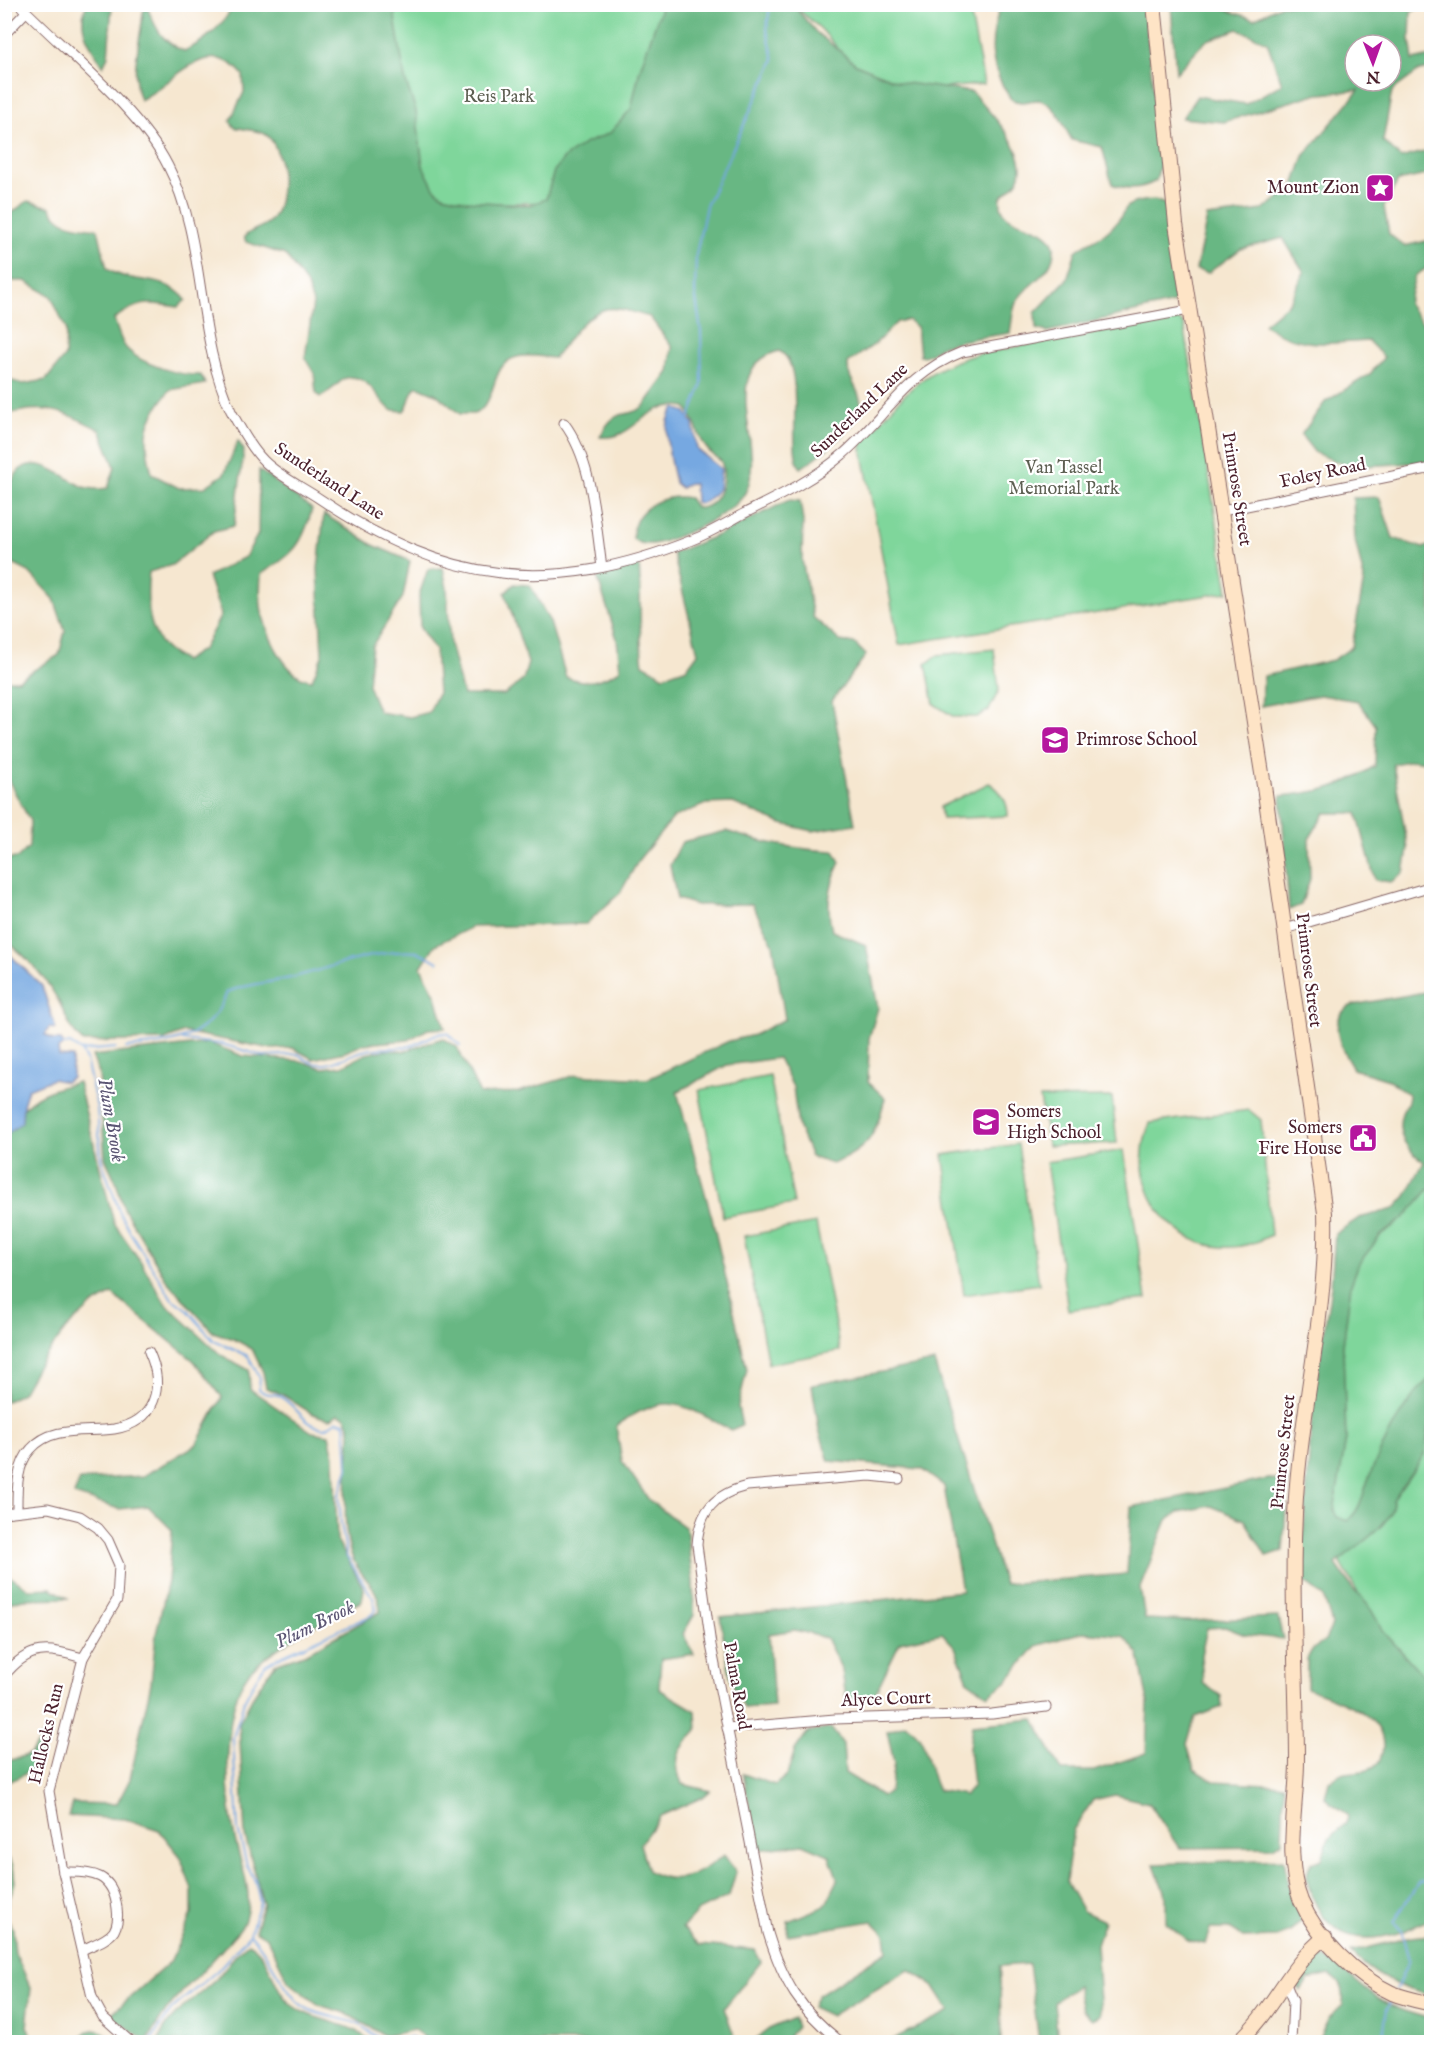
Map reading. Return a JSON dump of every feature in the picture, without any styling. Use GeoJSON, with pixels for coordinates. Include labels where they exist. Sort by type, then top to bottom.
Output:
{"type":"FeatureCollection","features":[{"type":"Feature","properties":{"kind":"main road","name":"Primrose Street"},"geometry":{"type":"LineString","coordinates":[[1154,4],[1176,224],[1285,929],[1325,1224],[1325,1276],[1296,1497],[1293,1598],[1297,1742],[1295,1866],[1302,1902],[1325,1937],[1347,1962],[1394,1994],[1431,2004]]}},
{"type":"Feature","properties":{"kind":"main road"},"geometry":{"type":"LineString","coordinates":[[1238,2043],[1261,2018],[1298,1961],[1325,1937]]}},
{"type":"Feature","properties":{"kind":"street","name":"Sunderland Lane"},"geometry":{"type":"LineString","coordinates":[[23,8],[137,123],[167,164],[179,190],[187,220],[220,378],[230,409],[265,462],[354,522],[431,559],[489,573],[520,576],[551,575],[602,567],[650,555],[695,539],[814,478],[846,452],[913,380],[945,358],[962,352],[1189,310]]}},
{"type":"Feature","properties":{"kind":"street"},"geometry":{"type":"LineString","coordinates":[[4,35],[23,8]]}},
{"type":"Feature","properties":{"kind":"street"},"geometry":{"type":"LineString","coordinates":[[564,423],[576,444],[592,494],[602,567]]}},
{"type":"Feature","properties":{"kind":"street","name":"Foley Road"},"geometry":{"type":"LineString","coordinates":[[1222,511],[1431,468]]}},
{"type":"Feature","properties":{"kind":"street"},"geometry":{"type":"LineString","coordinates":[[1285,929],[1431,886]]}},
{"type":"Feature","properties":{"kind":"street"},"geometry":{"type":"LineString","coordinates":[[17,1510],[21,1467],[27,1454],[36,1444],[51,1435],[123,1426],[145,1414],[156,1398],[158,1379],[149,1352]]}},
{"type":"Feature","properties":{"kind":"street","name":"Palma Road"},"geometry":{"type":"LineString","coordinates":[[841,2043],[809,2015],[789,1988],[777,1964],[768,1933],[727,1728],[697,1545],[700,1524],[708,1507],[716,1498],[731,1490],[747,1486],[870,1476],[899,1479]]}},
{"type":"Feature","properties":{"kind":"street","name":"Hallocks Run"},"geometry":{"type":"LineString","coordinates":[[4,1513],[48,1508],[80,1516],[98,1528],[113,1549],[120,1580],[117,1600],[83,1658],[49,1791],[63,1872],[97,2008],[114,2029],[131,2043]]}},
{"type":"Feature","properties":{"kind":"street"},"geometry":{"type":"LineString","coordinates":[[4,1676],[13,1665],[35,1651],[51,1649],[83,1658]]}},
{"type":"Feature","properties":{"kind":"street","name":"Alyce Court"},"geometry":{"type":"LineString","coordinates":[[727,1728],[826,1719],[992,1713],[1046,1707]]}},
{"type":"Feature","properties":{"kind":"street"},"geometry":{"type":"LineString","coordinates":[[63,1872],[84,1871],[97,1875],[108,1884],[114,1894],[117,1923],[114,1931],[82,1950]]}},
{"type":"Feature","properties":{"kind":"street"},"geometry":{"type":"LineString","coordinates":[[1285,1982],[1293,2001],[1291,2043]]}},
{"type":"Feature","properties":{"kind":"green space"},"geometry":{"type":"Polygon","coordinates":[[[87,4],[112,5],[108,56],[103,66],[84,29],[83,21],[87,4]]]}},
{"type":"Feature","properties":{"kind":"green space"},"geometry":{"type":"Polygon","coordinates":[[[234,5],[393,5],[405,79],[416,111],[423,166],[434,188],[443,195],[467,201],[529,205],[546,199],[554,171],[565,157],[584,144],[610,133],[631,109],[640,69],[662,5],[793,5],[816,32],[856,64],[899,82],[972,92],[1007,133],[1019,158],[1021,169],[1018,180],[1001,197],[1001,208],[1014,220],[1044,233],[1051,239],[1054,248],[1053,257],[1050,265],[1015,304],[1010,333],[958,341],[920,356],[917,327],[908,320],[897,322],[875,344],[848,363],[849,374],[860,398],[860,412],[838,440],[801,468],[795,446],[794,390],[788,359],[779,351],[760,360],[750,375],[746,392],[751,475],[745,493],[732,507],[704,525],[665,541],[643,544],[633,539],[634,528],[637,519],[650,505],[679,497],[689,498],[696,508],[704,507],[711,504],[720,492],[723,476],[721,461],[703,443],[686,407],[671,406],[659,409],[623,433],[612,437],[600,437],[611,420],[644,406],[669,372],[672,347],[650,317],[620,309],[608,309],[595,313],[582,324],[554,358],[526,356],[508,361],[497,375],[487,402],[474,414],[460,414],[436,394],[417,386],[404,411],[391,410],[372,388],[353,377],[344,379],[320,397],[316,393],[314,373],[305,358],[313,303],[306,283],[285,255],[246,242],[244,237],[268,223],[276,212],[281,176],[280,162],[272,140],[263,133],[234,127],[230,121],[244,92],[243,75],[230,63],[216,59],[203,60],[190,66],[140,100],[137,90],[137,57],[143,12],[147,7],[165,39],[184,51],[213,32],[234,5]]]}},
{"type":"Feature","properties":{"kind":"green space","name":"Reis Park"},"geometry":{"type":"Polygon","coordinates":[[[392,5],[680,5],[639,114],[558,202],[424,205],[392,5]]]}},
{"type":"Feature","properties":{"kind":"green space"},"geometry":{"type":"Polygon","coordinates":[[[793,5],[969,5],[984,84],[915,91],[855,68],[821,29],[793,5]]]}},
{"type":"Feature","properties":{"kind":"green space"},"geometry":{"type":"Polygon","coordinates":[[[1001,5],[1144,5],[1161,162],[1156,181],[1134,188],[1112,184],[1102,147],[1072,140],[1055,110],[1045,102],[1039,100],[1019,102],[1011,99],[998,75],[992,53],[994,30],[1001,5]]]}},
{"type":"Feature","properties":{"kind":"green space"},"geometry":{"type":"Polygon","coordinates":[[[1171,5],[1212,5],[1254,19],[1281,5],[1423,5],[1411,12],[1410,39],[1413,60],[1431,56],[1431,69],[1419,71],[1403,83],[1403,33],[1343,33],[1343,92],[1312,95],[1224,122],[1182,118],[1197,96],[1246,104],[1282,84],[1267,42],[1238,29],[1205,41],[1176,73],[1171,5]]]}},
{"type":"Feature","properties":{"kind":"green space"},"geometry":{"type":"Polygon","coordinates":[[[1356,93],[1392,93],[1383,141],[1401,158],[1431,150],[1431,174],[1398,181],[1384,207],[1389,234],[1404,246],[1431,240],[1431,265],[1415,276],[1408,304],[1423,324],[1431,324],[1432,460],[1428,462],[1350,467],[1315,453],[1301,435],[1325,402],[1370,374],[1384,357],[1368,341],[1313,343],[1300,341],[1276,332],[1264,324],[1290,302],[1304,272],[1283,238],[1241,249],[1208,273],[1196,270],[1207,217],[1263,210],[1294,186],[1304,156],[1356,93]]]}},
{"type":"Feature","properties":{"kind":"green space"},"geometry":{"type":"Polygon","coordinates":[[[1155,200],[1165,204],[1178,302],[1047,332],[1036,329],[1035,313],[1067,279],[1076,251],[1108,231],[1129,205],[1155,200]]]}},
{"type":"Feature","properties":{"kind":"green space"},"geometry":{"type":"Polygon","coordinates":[[[28,201],[50,207],[54,214],[64,222],[98,229],[107,269],[127,277],[168,286],[186,300],[178,307],[144,304],[114,319],[123,343],[134,355],[162,368],[183,374],[201,375],[205,384],[170,390],[155,411],[147,438],[152,474],[179,488],[205,487],[224,474],[238,441],[244,450],[234,526],[214,531],[172,565],[149,572],[148,601],[151,621],[158,639],[168,651],[184,661],[203,649],[221,615],[208,576],[245,557],[258,534],[259,470],[312,509],[300,541],[289,555],[261,574],[260,584],[262,611],[270,636],[287,665],[303,678],[312,680],[322,656],[318,569],[324,514],[373,545],[410,561],[403,597],[372,646],[368,685],[379,712],[410,717],[429,712],[438,693],[435,650],[420,628],[419,595],[428,569],[443,568],[447,588],[450,644],[463,695],[504,695],[523,680],[528,663],[505,593],[514,584],[530,585],[550,622],[566,677],[580,681],[594,681],[620,670],[617,639],[597,576],[639,564],[643,664],[664,676],[687,668],[698,653],[673,553],[723,533],[789,500],[800,501],[803,521],[802,560],[813,617],[840,641],[854,643],[866,655],[832,701],[855,824],[813,831],[782,824],[733,803],[706,804],[674,817],[640,858],[620,893],[586,924],[472,927],[435,945],[421,967],[436,996],[445,1028],[428,1029],[408,1040],[364,1044],[345,1052],[313,1059],[293,1048],[272,1049],[184,1032],[165,1040],[83,1042],[71,1028],[59,1002],[42,976],[21,953],[5,941],[5,859],[18,858],[29,847],[30,821],[5,774],[5,680],[18,680],[59,655],[65,631],[54,599],[29,572],[5,560],[6,507],[9,489],[15,475],[25,466],[38,465],[91,489],[108,488],[115,467],[100,430],[87,423],[43,409],[5,415],[5,379],[23,384],[46,380],[65,356],[66,329],[51,296],[25,281],[5,281],[5,231],[8,230],[11,213],[28,201]]]}},
{"type":"Feature","properties":{"kind":"green space","name":"Van Tassel Memorial Park"},"geometry":{"type":"Polygon","coordinates":[[[1175,317],[1184,324],[1228,592],[899,645],[861,444],[911,388],[939,369],[957,361],[978,354],[1175,317]]]}},
{"type":"Feature","properties":{"kind":"green space"},"geometry":{"type":"Polygon","coordinates":[[[1379,497],[1393,538],[1423,548],[1431,545],[1431,763],[1413,760],[1393,764],[1408,849],[1404,873],[1391,882],[1375,880],[1357,813],[1325,813],[1309,839],[1310,879],[1301,905],[1289,910],[1281,796],[1330,788],[1375,766],[1376,726],[1358,701],[1320,695],[1261,706],[1264,676],[1333,660],[1352,647],[1364,579],[1355,540],[1353,498],[1379,497]]]}},
{"type":"Feature","properties":{"kind":"green space"},"geometry":{"type":"Polygon","coordinates":[[[994,649],[999,690],[989,710],[977,717],[954,717],[934,704],[926,664],[938,655],[994,649]]]}},
{"type":"Feature","properties":{"kind":"green space"},"geometry":{"type":"Polygon","coordinates":[[[989,783],[1003,797],[1008,816],[942,819],[940,807],[989,783]]]}},
{"type":"Feature","properties":{"kind":"green space"},"geometry":{"type":"Polygon","coordinates":[[[726,831],[779,845],[834,851],[840,862],[833,879],[830,896],[829,913],[832,931],[866,945],[878,1008],[869,1038],[868,1082],[885,1098],[878,1122],[869,1139],[855,1153],[832,1164],[811,1157],[798,1126],[793,1087],[778,1058],[727,1065],[677,1092],[712,1218],[747,1369],[738,1407],[742,1425],[731,1430],[685,1407],[662,1404],[634,1415],[616,1426],[622,1461],[649,1500],[686,1528],[693,1581],[694,1615],[683,1634],[694,1654],[661,1659],[659,1689],[696,1711],[697,1730],[682,1748],[677,1767],[682,1784],[710,1791],[703,1797],[660,1816],[640,1844],[648,1871],[659,1876],[679,1878],[688,1876],[706,1868],[724,1855],[736,1872],[729,1896],[698,1911],[682,1928],[700,1945],[755,1950],[761,1962],[724,2008],[735,2038],[751,2042],[425,2042],[424,2037],[414,2030],[385,2036],[345,2013],[319,2005],[288,1981],[267,1938],[255,1931],[263,1904],[245,1836],[239,1723],[252,1698],[275,1664],[307,1653],[380,1612],[374,1589],[353,1559],[346,1530],[350,1428],[345,1417],[338,1414],[331,1419],[321,1417],[266,1388],[263,1372],[252,1349],[234,1339],[213,1332],[167,1281],[124,1209],[116,1182],[105,1158],[99,1074],[92,1056],[209,1043],[243,1056],[301,1061],[322,1068],[342,1066],[366,1054],[385,1050],[404,1051],[443,1038],[457,1047],[480,1094],[518,1092],[576,1075],[648,1079],[729,1041],[754,1035],[785,1019],[773,944],[752,904],[697,905],[677,899],[670,865],[682,842],[726,831]]]}},
{"type":"Feature","properties":{"kind":"green space"},"geometry":{"type":"Polygon","coordinates":[[[1431,991],[1431,1187],[1404,1218],[1381,1235],[1359,1263],[1351,1285],[1343,1346],[1346,1439],[1334,1511],[1337,1517],[1347,1521],[1352,1517],[1394,1425],[1411,1399],[1431,1377],[1431,1418],[1424,1455],[1393,1500],[1387,1519],[1380,1528],[1336,1564],[1353,1589],[1369,1606],[1383,1631],[1431,1684],[1431,1920],[1387,1936],[1360,1938],[1338,1930],[1328,1922],[1313,1898],[1308,1880],[1311,1863],[1322,1859],[1329,1838],[1346,1823],[1348,1817],[1325,1797],[1329,1781],[1349,1772],[1370,1770],[1380,1759],[1383,1747],[1381,1735],[1366,1715],[1343,1702],[1307,1688],[1307,1659],[1312,1650],[1325,1640],[1332,1625],[1324,1597],[1300,1579],[1313,1404],[1331,1287],[1335,1234],[1359,1218],[1394,1209],[1406,1196],[1424,1162],[1412,1152],[1401,1135],[1400,1121],[1409,1095],[1389,1080],[1353,1069],[1340,1044],[1338,1026],[1344,1010],[1353,1005],[1431,991]]]}},
{"type":"Feature","properties":{"kind":"green space"},"geometry":{"type":"Polygon","coordinates":[[[770,1076],[794,1204],[723,1217],[699,1090],[770,1076]]]}},
{"type":"Feature","properties":{"kind":"green space"},"geometry":{"type":"Polygon","coordinates":[[[78,1082],[114,1223],[141,1262],[165,1303],[221,1355],[249,1370],[250,1389],[312,1432],[329,1435],[334,1457],[337,1540],[364,1589],[362,1601],[302,1633],[270,1654],[248,1674],[239,1690],[230,1731],[228,1778],[235,1839],[248,1890],[247,1911],[239,1929],[173,2002],[147,2042],[110,2015],[170,1962],[192,1914],[192,1890],[180,1856],[159,1830],[125,1819],[68,1816],[72,1803],[117,1804],[130,1779],[151,1683],[156,1634],[168,1581],[172,1530],[148,1506],[119,1509],[74,1495],[79,1480],[143,1476],[196,1445],[222,1397],[194,1361],[112,1294],[91,1306],[66,1329],[37,1367],[22,1393],[5,1402],[5,1129],[21,1110],[37,1097],[78,1082]]]}},
{"type":"Feature","properties":{"kind":"green space"},"geometry":{"type":"Polygon","coordinates":[[[1112,1097],[1117,1143],[1048,1146],[1040,1098],[1112,1097]]]}},
{"type":"Feature","properties":{"kind":"green space"},"geometry":{"type":"Polygon","coordinates":[[[1249,1110],[1261,1120],[1271,1235],[1243,1246],[1216,1246],[1191,1238],[1170,1224],[1154,1203],[1145,1179],[1143,1151],[1150,1123],[1249,1110]]]}},
{"type":"Feature","properties":{"kind":"green space"},"geometry":{"type":"Polygon","coordinates":[[[1018,1144],[1039,1284],[964,1295],[943,1155],[1018,1144]]]}},
{"type":"Feature","properties":{"kind":"green space"},"geometry":{"type":"Polygon","coordinates":[[[1124,1150],[1146,1299],[1068,1310],[1046,1162],[1124,1150]]]}},
{"type":"Feature","properties":{"kind":"green space"},"geometry":{"type":"Polygon","coordinates":[[[1431,1180],[1431,1687],[1390,1649],[1330,1544],[1337,1326],[1357,1243],[1431,1180]]]}},
{"type":"Feature","properties":{"kind":"green space"},"geometry":{"type":"Polygon","coordinates":[[[816,1223],[840,1351],[768,1364],[744,1236],[816,1223]]]}},
{"type":"Feature","properties":{"kind":"green space"},"geometry":{"type":"Polygon","coordinates":[[[934,1362],[1004,1584],[1127,1574],[1131,1507],[1269,1479],[1288,1480],[1283,1551],[1266,1556],[1245,1520],[1211,1506],[1179,1512],[1167,1520],[1140,1587],[1145,1619],[1189,1621],[1278,1617],[1283,1639],[1245,1635],[1225,1627],[1207,1628],[1201,1655],[1203,1683],[1221,1696],[1222,1707],[1195,1717],[1187,1744],[1194,1769],[1214,1781],[1284,1785],[1282,1841],[1273,1847],[1179,1848],[1149,1803],[1115,1795],[1093,1800],[1073,1830],[1066,1881],[1083,1911],[1104,1921],[1096,1945],[1101,2015],[1092,2019],[1082,2009],[1077,1986],[1054,2002],[1058,2042],[1039,2042],[1029,1964],[1000,1966],[1001,2042],[958,2042],[956,2037],[935,2042],[887,2042],[950,2011],[933,1985],[909,1970],[831,2016],[812,2007],[818,1995],[887,1951],[885,1934],[872,1921],[787,1935],[788,1921],[825,1906],[838,1880],[829,1855],[803,1844],[758,1850],[743,1774],[775,1785],[787,1775],[795,1750],[807,1733],[831,1728],[843,1744],[845,1773],[882,1796],[890,1790],[894,1763],[887,1731],[905,1724],[919,1737],[923,1745],[938,1790],[965,1795],[973,1786],[969,1748],[972,1725],[1034,1719],[1062,1771],[1094,1771],[1146,1753],[1148,1703],[1139,1655],[1123,1636],[1083,1632],[1036,1646],[1006,1682],[988,1695],[968,1681],[955,1647],[942,1633],[900,1642],[872,1700],[846,1698],[842,1670],[826,1638],[795,1630],[769,1634],[774,1706],[744,1708],[731,1681],[720,1617],[962,1591],[944,1486],[921,1469],[829,1461],[819,1430],[812,1385],[934,1362]]]}},
{"type":"Feature","properties":{"kind":"green space"},"geometry":{"type":"Polygon","coordinates":[[[5,1573],[29,1589],[51,1588],[68,1598],[23,1599],[5,1604],[5,1573]]]}},
{"type":"Feature","properties":{"kind":"green space"},"geometry":{"type":"Polygon","coordinates":[[[42,1736],[41,1755],[38,1762],[29,1772],[5,1783],[5,1762],[30,1754],[42,1736]]]}},
{"type":"Feature","properties":{"kind":"green space"},"geometry":{"type":"Polygon","coordinates":[[[4,1850],[13,1866],[15,1882],[6,1910],[7,1919],[13,1929],[15,1953],[31,1988],[27,2027],[35,2040],[45,2042],[5,2042],[4,1850]]]}},
{"type":"Feature","properties":{"kind":"green space"},"geometry":{"type":"Polygon","coordinates":[[[1284,1859],[1288,1885],[1302,1919],[1290,1932],[1277,1937],[1244,1938],[1230,1929],[1210,1929],[1205,1944],[1187,1940],[1166,1923],[1166,1897],[1154,1864],[1284,1859]]]}},
{"type":"Feature","properties":{"kind":"green space"},"geometry":{"type":"Polygon","coordinates":[[[1431,1935],[1431,1995],[1388,1980],[1368,1968],[1351,1952],[1411,1937],[1431,1935]]]}},
{"type":"Feature","properties":{"kind":"green space"},"geometry":{"type":"Polygon","coordinates":[[[248,1943],[262,1956],[280,1991],[293,2006],[300,2011],[354,2030],[373,2042],[158,2042],[162,2032],[175,2015],[214,1981],[248,1943]]]}},
{"type":"Feature","properties":{"kind":"green space"},"geometry":{"type":"Polygon","coordinates":[[[1324,1957],[1379,1999],[1431,2019],[1431,2042],[1317,2042],[1328,2019],[1343,2005],[1342,1987],[1330,1975],[1308,1980],[1301,1990],[1295,1984],[1299,1975],[1307,1967],[1315,1960],[1324,1957]]]}},
{"type":"Feature","properties":{"kind":"green space"},"geometry":{"type":"Polygon","coordinates":[[[794,2018],[797,2027],[784,2042],[752,2042],[769,2029],[794,2018]]]}},
{"type":"Feature","properties":{"kind":"green space"},"geometry":{"type":"Polygon","coordinates":[[[94,2030],[103,2032],[115,2042],[77,2042],[86,2032],[94,2030]]]}},
{"type":"Feature","properties":{"kind":"water"},"geometry":{"type":"Polygon","coordinates":[[[675,408],[686,412],[693,424],[697,449],[721,469],[719,489],[702,503],[695,502],[694,484],[689,483],[681,488],[675,483],[667,433],[670,415],[675,408]]]}},
{"type":"Feature","properties":{"kind":"water"},"geometry":{"type":"Polygon","coordinates":[[[5,950],[42,986],[56,1029],[49,1028],[45,1035],[53,1040],[61,1040],[64,1045],[58,1049],[59,1056],[72,1057],[72,1078],[65,1082],[53,1079],[28,1089],[23,1105],[22,1122],[5,1136],[5,950]]]}},
{"type":"Feature","properties":{"kind":"waterway"},"geometry":{"type":"LineString","coordinates":[[689,419],[702,385],[701,332],[695,292],[696,255],[706,206],[774,60],[767,30],[770,4]]}},
{"type":"Feature","properties":{"kind":"waterway"},"geometry":{"type":"LineString","coordinates":[[126,1048],[173,1041],[199,1030],[220,1008],[227,992],[244,987],[286,979],[387,953],[417,952],[438,962]]}},
{"type":"Feature","properties":{"kind":"waterway"},"geometry":{"type":"LineString","coordinates":[[183,1040],[222,1044],[263,1056],[298,1054],[317,1064],[333,1062],[367,1050],[407,1047],[442,1033],[447,1033],[460,1045]]}},
{"type":"Feature","properties":{"kind":"waterway","name":"Plum Brook"},"geometry":{"type":"LineString","coordinates":[[64,1045],[70,1044],[81,1051],[86,1060],[97,1108],[101,1159],[120,1213],[172,1299],[186,1308],[214,1341],[248,1356],[260,1378],[259,1389],[261,1391],[284,1398],[305,1419],[318,1427],[326,1428],[336,1421],[345,1423],[348,1468],[339,1495],[341,1523],[347,1557],[373,1598],[376,1610],[370,1616],[277,1658],[265,1665],[256,1679],[244,1701],[233,1738],[238,1829],[247,1866],[255,1881],[260,1902],[250,1934],[263,1950],[285,1986],[298,2002],[311,2011],[351,2021],[385,2042]]}},
{"type":"Feature","properties":{"kind":"waterway"},"geometry":{"type":"LineString","coordinates":[[81,1051],[116,1048]]}},
{"type":"Feature","properties":{"kind":"waterway"},"geometry":{"type":"LineString","coordinates":[[1396,1989],[1409,1960],[1401,1930],[1394,1922],[1418,1883],[1432,1878]]}},
{"type":"Feature","properties":{"kind":"waterway"},"geometry":{"type":"LineString","coordinates":[[150,2042],[172,2009],[217,1971],[249,1935]]}},
{"type":"Feature","properties":{"kind":"waterway"},"geometry":{"type":"LineString","coordinates":[[1382,2042],[1387,2009],[1391,1999]]}},
{"type":"Feature","properties":{"kind":"waterway","name":"Plum Brook"},"geometry":{"type":"LineString","coordinates":[[395,2042],[410,2037],[418,2042]]}},
{"type":"Feature","properties":{"kind":"place","name":"Mount Zion"},"geometry":{"type":"Point","coordinates":[1380,188]}},
{"type":"Feature","properties":{"kind":"place","name":"Primrose School"},"geometry":{"type":"Point","coordinates":[1055,740]}},
{"type":"Feature","properties":{"kind":"place","name":"Somers High School"},"geometry":{"type":"Point","coordinates":[986,1122]}},
{"type":"Feature","properties":{"kind":"place","name":"Somers Fire House"},"geometry":{"type":"Point","coordinates":[1363,1138]}}]}
